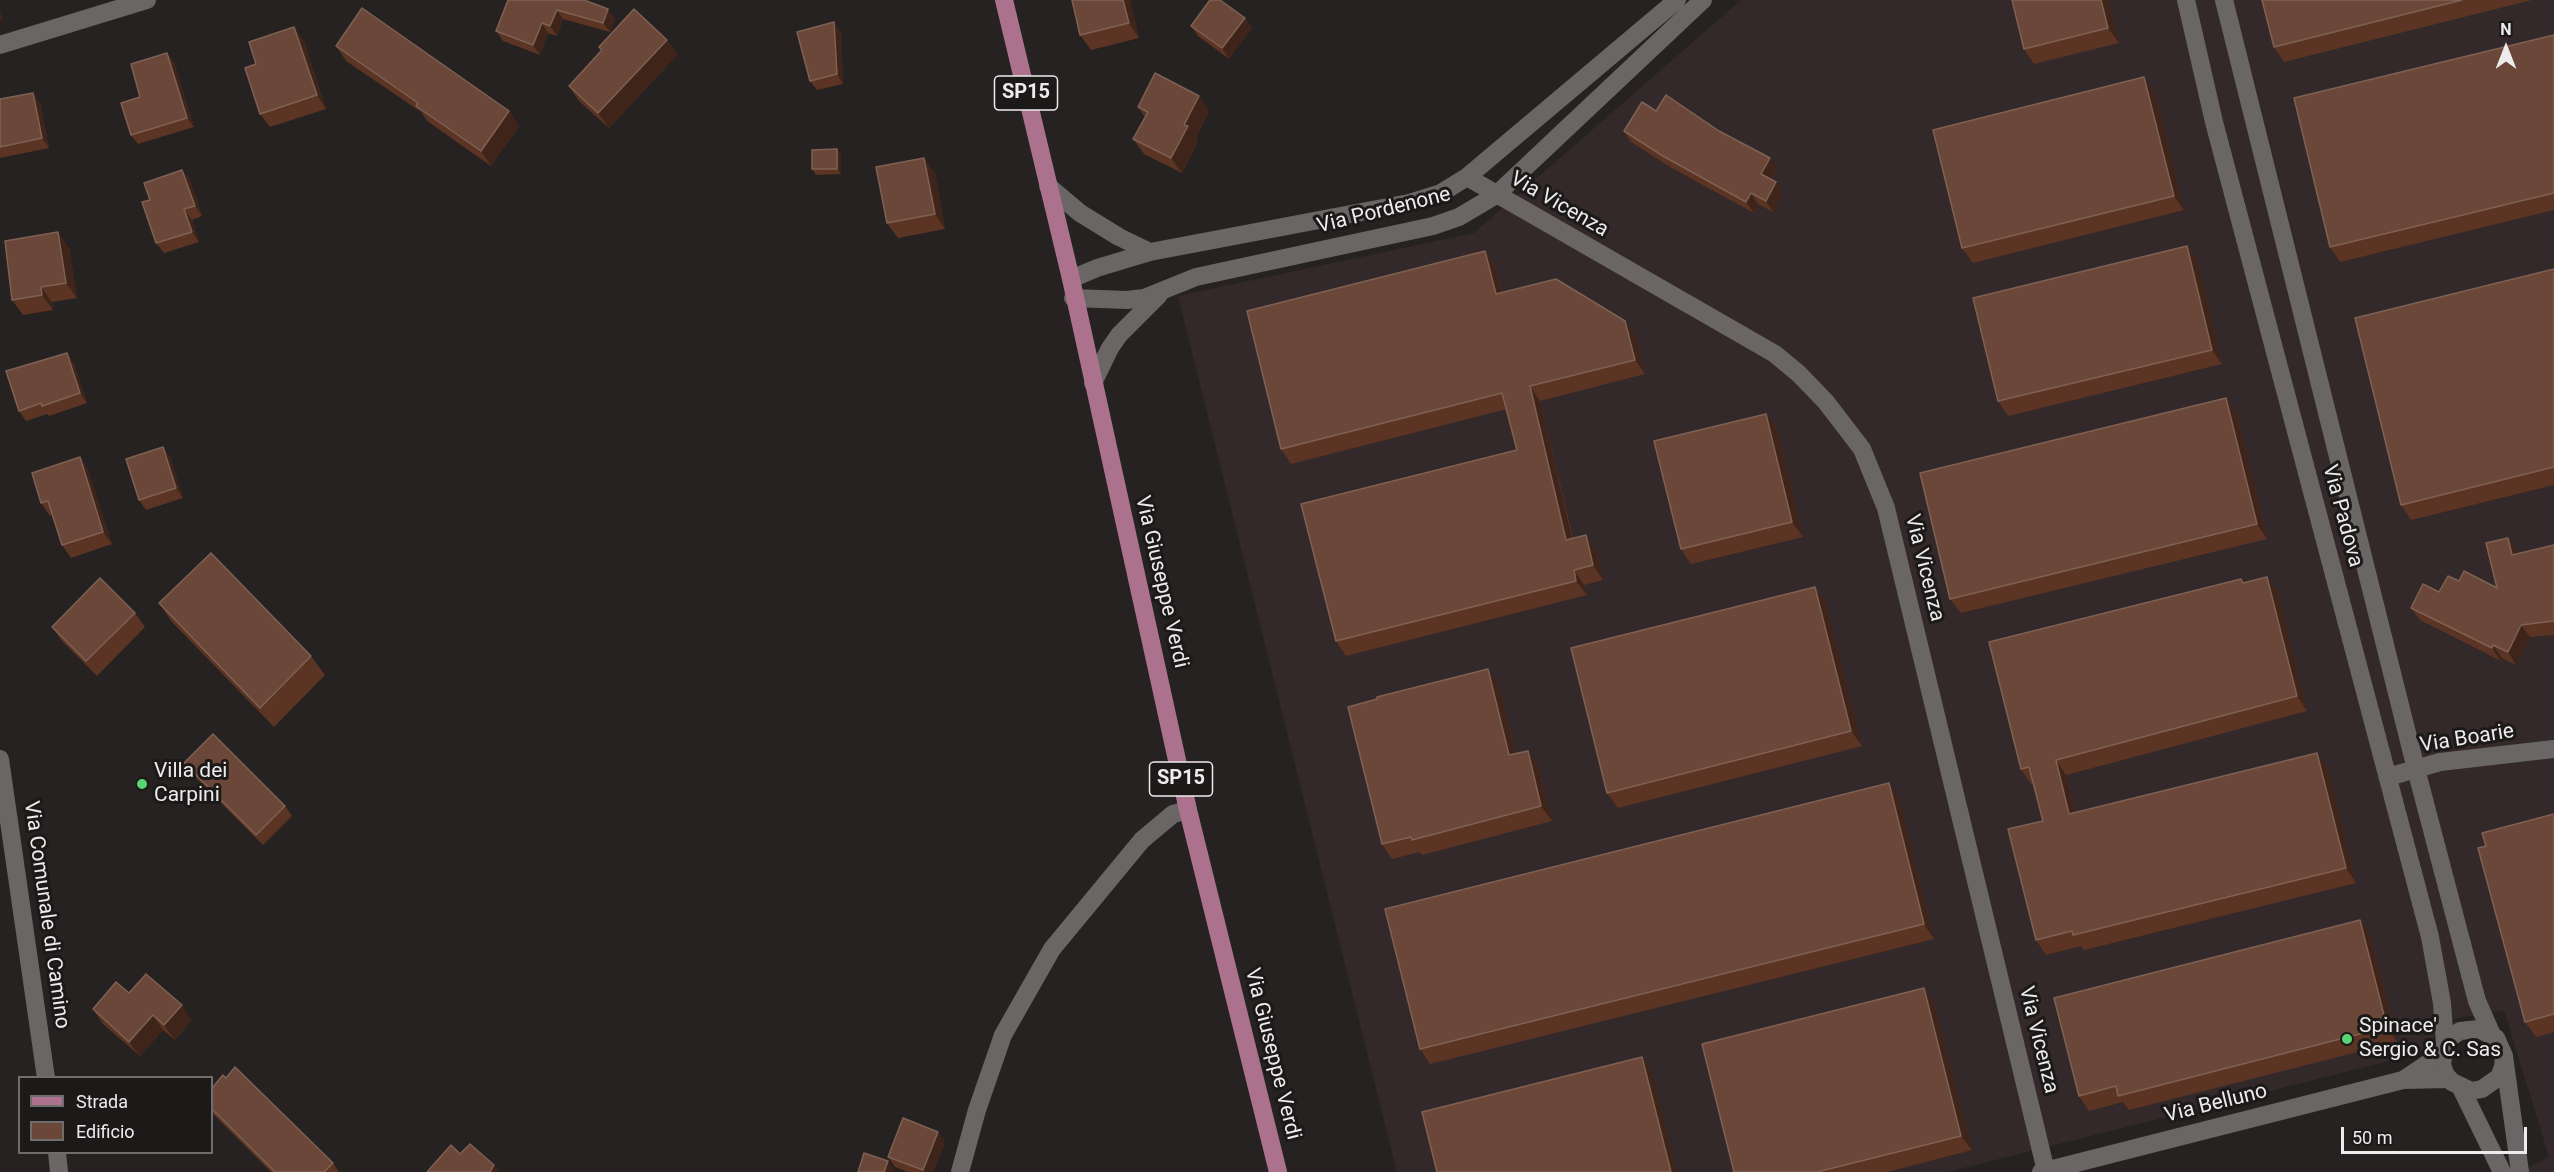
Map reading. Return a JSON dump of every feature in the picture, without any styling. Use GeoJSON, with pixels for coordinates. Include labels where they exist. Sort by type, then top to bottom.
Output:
{"type":"FeatureCollection","features":[{"type":"Feature","properties":{"kind":"main road","name":"Via Giuseppe Verdi"},"geometry":{"type":"LineString","coordinates":[[1004,0],[1071,279],[1073,298],[1188,810],[1278,1172]]}},
{"type":"Feature","properties":{"kind":"street"},"geometry":{"type":"LineString","coordinates":[[0,45],[147,0]]}},
{"type":"Feature","properties":{"kind":"street","name":"Via Pordenone"},"geometry":{"type":"LineString","coordinates":[[1071,279],[1096,268],[1150,252],[1409,203],[1441,193],[1467,177],[1677,0]]}},
{"type":"Feature","properties":{"kind":"street","name":"Via Pordenone"},"geometry":{"type":"LineString","coordinates":[[1073,298],[1127,300],[1160,293],[1196,277],[1433,226],[1459,218],[1496,195],[1703,0]]}},
{"type":"Feature","properties":{"kind":"street","name":"Via Padova"},"geometry":{"type":"LineString","coordinates":[[2186,0],[2214,122],[2430,938],[2442,1003],[2444,1049]]}},
{"type":"Feature","properties":{"kind":"street","name":"Via Padova"},"geometry":{"type":"LineString","coordinates":[[2224,0],[2416,769],[2477,1001],[2492,1035]]}},
{"type":"Feature","properties":{"kind":"street","name":"Via Vicenza"},"geometry":{"type":"LineString","coordinates":[[1467,177],[1775,354],[1806,381],[1862,449],[1886,508],[2043,1171]]}},
{"type":"Feature","properties":{"kind":"street"},"geometry":{"type":"LineString","coordinates":[[1048,186],[1080,213],[1119,237],[1150,252]]}},
{"type":"Feature","properties":{"kind":"street"},"geometry":{"type":"LineString","coordinates":[[1093,383],[1119,335],[1160,293]]}},
{"type":"Feature","properties":{"kind":"street","name":"Via Boarie"},"geometry":{"type":"LineString","coordinates":[[2388,777],[2440,762],[2554,749]]}},
{"type":"Feature","properties":{"kind":"street","name":"Via Comunale di Camino"},"geometry":{"type":"LineString","coordinates":[[0,759],[46,1076]]}},
{"type":"Feature","properties":{"kind":"street"},"geometry":{"type":"LineString","coordinates":[[960,1172],[977,1110],[1003,1035],[1052,949],[1142,840],[1173,814],[1188,810]]}},
{"type":"Feature","properties":{"kind":"street"},"geometry":{"type":"LineString","coordinates":[[2403,1080],[2444,1049],[2451,1037],[2469,1028],[2479,1029],[2492,1035],[2502,1047],[2504,1056],[2520,1172]]}},
{"type":"Feature","properties":{"kind":"street"},"geometry":{"type":"LineString","coordinates":[[2444,1049],[2442,1064],[2502,1172]]}},
{"type":"Feature","properties":{"kind":"street"},"geometry":{"type":"LineString","coordinates":[[2403,1080],[2455,1084],[2471,1091],[2482,1089],[2499,1077],[2504,1067],[2504,1056]]}},
{"type":"Feature","properties":{"kind":"street","name":"Via Belluno"},"geometry":{"type":"LineString","coordinates":[[2043,1171],[2403,1080]]}},
{"type":"Feature","properties":{"kind":"street"},"geometry":{"type":"LineString","coordinates":[[57,1154],[60,1172]]}},
{"type":"Feature","properties":{"kind":"shaded area"},"geometry":{"type":"Polygon","coordinates":[[[1741,0],[2554,0],[2554,1172],[2521,1172],[2549,1157],[2504,1010],[2436,1022],[2433,1042],[2417,1054],[1947,1172],[1397,1172],[1178,296],[1474,233],[1741,0]]]}},
{"type":"Feature","properties":{"kind":"building"},"geometry":{"type":"Polygon","coordinates":[[[508,0],[584,0],[608,9],[603,23],[557,10],[550,26],[542,23],[533,45],[496,31],[508,0]]]}},
{"type":"Feature","properties":{"kind":"building"},"geometry":{"type":"Polygon","coordinates":[[[1072,0],[1123,0],[1129,23],[1080,35],[1072,0]]]}},
{"type":"Feature","properties":{"kind":"building"},"geometry":{"type":"Polygon","coordinates":[[[1210,0],[1220,0],[1245,18],[1222,48],[1191,26],[1210,0]]]}},
{"type":"Feature","properties":{"kind":"building"},"geometry":{"type":"Polygon","coordinates":[[[2012,0],[2101,0],[2108,28],[2024,49],[2012,0]]]}},
{"type":"Feature","properties":{"kind":"building"},"geometry":{"type":"Polygon","coordinates":[[[2262,0],[2462,0],[2274,47],[2262,0]]]}},
{"type":"Feature","properties":{"kind":"building"},"geometry":{"type":"Polygon","coordinates":[[[362,8],[509,111],[481,151],[416,106],[418,103],[336,46],[362,8]]]}},
{"type":"Feature","properties":{"kind":"building"},"geometry":{"type":"Polygon","coordinates":[[[634,9],[667,40],[598,113],[569,86],[602,50],[599,47],[634,9]]]}},
{"type":"Feature","properties":{"kind":"building"},"geometry":{"type":"Polygon","coordinates":[[[834,22],[837,74],[810,81],[797,32],[834,22]]]}},
{"type":"Feature","properties":{"kind":"building"},"geometry":{"type":"Polygon","coordinates":[[[294,27],[317,95],[260,114],[245,68],[256,64],[249,42],[294,27]]]}},
{"type":"Feature","properties":{"kind":"building"},"geometry":{"type":"Polygon","coordinates":[[[2554,35],[2554,193],[2330,247],[2294,98],[2554,35]]]}},
{"type":"Feature","properties":{"kind":"building"},"geometry":{"type":"Polygon","coordinates":[[[167,53],[187,118],[131,135],[121,103],[140,97],[131,64],[167,53]]]}},
{"type":"Feature","properties":{"kind":"building"},"geometry":{"type":"Polygon","coordinates":[[[1155,73],[1199,96],[1184,125],[1188,126],[1171,158],[1133,139],[1148,112],[1138,107],[1155,73]]]}},
{"type":"Feature","properties":{"kind":"building"},"geometry":{"type":"Polygon","coordinates":[[[2144,77],[2174,196],[1962,248],[1933,130],[2144,77]]]}},
{"type":"Feature","properties":{"kind":"building"},"geometry":{"type":"Polygon","coordinates":[[[33,93],[42,138],[0,147],[0,99],[33,93]]]}},
{"type":"Feature","properties":{"kind":"building"},"geometry":{"type":"Polygon","coordinates":[[[1666,95],[1719,131],[1770,158],[1761,174],[1776,182],[1766,201],[1751,193],[1746,202],[1663,156],[1624,131],[1642,102],[1656,111],[1666,95]]]}},
{"type":"Feature","properties":{"kind":"building"},"geometry":{"type":"Polygon","coordinates":[[[837,149],[837,169],[812,169],[812,150],[837,149]]]}},
{"type":"Feature","properties":{"kind":"building"},"geometry":{"type":"Polygon","coordinates":[[[924,158],[935,214],[887,223],[876,167],[924,158]]]}},
{"type":"Feature","properties":{"kind":"building"},"geometry":{"type":"Polygon","coordinates":[[[182,170],[195,206],[184,209],[192,232],[156,243],[142,202],[150,200],[144,183],[182,170]]]}},
{"type":"Feature","properties":{"kind":"building"},"geometry":{"type":"Polygon","coordinates":[[[58,232],[66,283],[41,287],[42,295],[12,300],[5,241],[58,232]]]}},
{"type":"Feature","properties":{"kind":"building"},"geometry":{"type":"Polygon","coordinates":[[[2187,246],[2212,350],[1998,401],[1973,298],[2187,246]]]}},
{"type":"Feature","properties":{"kind":"building"},"geometry":{"type":"Polygon","coordinates":[[[1485,251],[1496,294],[1556,279],[1625,321],[1635,360],[1530,386],[1566,540],[1586,535],[1593,565],[1574,570],[1576,581],[1336,641],[1301,504],[1517,450],[1502,393],[1281,449],[1247,311],[1485,251]]]}},
{"type":"Feature","properties":{"kind":"building"},"geometry":{"type":"Polygon","coordinates":[[[2554,269],[2554,467],[2401,505],[2355,318],[2554,269]]]}},
{"type":"Feature","properties":{"kind":"building"},"geometry":{"type":"Polygon","coordinates":[[[67,353],[80,393],[19,411],[6,371],[67,353]]]}},
{"type":"Feature","properties":{"kind":"building"},"geometry":{"type":"Polygon","coordinates":[[[2226,398],[2257,524],[1950,599],[1920,473],[2226,398]]]}},
{"type":"Feature","properties":{"kind":"building"},"geometry":{"type":"Polygon","coordinates":[[[1766,414],[1792,522],[1681,549],[1654,441],[1766,414]]]}},
{"type":"Feature","properties":{"kind":"building"},"geometry":{"type":"Polygon","coordinates":[[[163,447],[176,488],[139,500],[126,459],[163,447]]]}},
{"type":"Feature","properties":{"kind":"building"},"geometry":{"type":"Polygon","coordinates":[[[80,457],[103,532],[62,545],[48,501],[41,503],[32,473],[80,457]]]}},
{"type":"Feature","properties":{"kind":"building"},"geometry":{"type":"Polygon","coordinates":[[[2508,538],[2512,555],[2554,545],[2554,621],[2521,625],[2508,652],[2493,645],[2492,648],[2411,608],[2423,584],[2439,592],[2448,576],[2459,581],[2464,571],[2497,588],[2486,543],[2508,538]]]}},
{"type":"Feature","properties":{"kind":"building"},"geometry":{"type":"Polygon","coordinates":[[[211,553],[311,656],[260,708],[159,603],[211,553]]]}},
{"type":"Feature","properties":{"kind":"building"},"geometry":{"type":"Polygon","coordinates":[[[2267,577],[2297,696],[2056,760],[2069,814],[2317,753],[2346,868],[2073,935],[2072,931],[2036,940],[2008,829],[2043,821],[2029,767],[2021,769],[1989,642],[2241,579],[2243,583],[2267,577]]]}},
{"type":"Feature","properties":{"kind":"building"},"geometry":{"type":"Polygon","coordinates":[[[100,578],[135,613],[86,661],[52,627],[100,578]]]}},
{"type":"Feature","properties":{"kind":"building"},"geometry":{"type":"Polygon","coordinates":[[[1815,587],[1851,731],[1607,793],[1571,648],[1815,587]]]}},
{"type":"Feature","properties":{"kind":"building"},"geometry":{"type":"Polygon","coordinates":[[[1488,669],[1509,755],[1528,751],[1541,806],[1412,840],[1411,837],[1382,844],[1348,707],[1377,699],[1377,697],[1488,669]]]}},
{"type":"Feature","properties":{"kind":"building"},"geometry":{"type":"Polygon","coordinates":[[[213,734],[285,806],[256,835],[184,763],[213,734]]]}},
{"type":"Feature","properties":{"kind":"building"},"geometry":{"type":"Polygon","coordinates":[[[1889,783],[1924,924],[1420,1049],[1385,909],[1889,783]]]}},
{"type":"Feature","properties":{"kind":"building"},"geometry":{"type":"Polygon","coordinates":[[[2554,814],[2554,1014],[2525,1022],[2478,848],[2486,846],[2482,833],[2554,814]]]}},
{"type":"Feature","properties":{"kind":"building"},"geometry":{"type":"Polygon","coordinates":[[[2360,920],[2387,1027],[2118,1096],[2116,1086],[2079,1096],[2054,998],[2360,920]]]}},
{"type":"Feature","properties":{"kind":"building"},"geometry":{"type":"Polygon","coordinates":[[[146,974],[182,1005],[164,1025],[153,1015],[129,1042],[93,1009],[116,982],[129,993],[146,974]]]}},
{"type":"Feature","properties":{"kind":"building"},"geometry":{"type":"Polygon","coordinates":[[[1924,988],[1961,1136],[1817,1172],[1734,1172],[1702,1044],[1924,988]]]}},
{"type":"Feature","properties":{"kind":"building"},"geometry":{"type":"Polygon","coordinates":[[[1642,1057],[1671,1172],[1437,1172],[1422,1112],[1642,1057]]]}},
{"type":"Feature","properties":{"kind":"building"},"geometry":{"type":"Polygon","coordinates":[[[235,1067],[333,1163],[324,1172],[275,1172],[213,1110],[213,1087],[223,1075],[226,1078],[235,1067]]]}},
{"type":"Feature","properties":{"kind":"building"},"geometry":{"type":"Polygon","coordinates":[[[903,1118],[938,1132],[923,1170],[888,1157],[903,1118]]]}},
{"type":"Feature","properties":{"kind":"building"},"geometry":{"type":"Polygon","coordinates":[[[470,1144],[494,1165],[490,1172],[427,1172],[451,1145],[460,1154],[470,1144]]]}},
{"type":"Feature","properties":{"kind":"building"},"geometry":{"type":"Polygon","coordinates":[[[864,1153],[888,1161],[884,1172],[858,1172],[864,1153]]]}},
{"type":"Feature","properties":{"kind":"place","name":"Villa dei Carpini"},"geometry":{"type":"Point","coordinates":[142,784]}},
{"type":"Feature","properties":{"kind":"place","name":"Spinace' Sergio & C. Sas"},"geometry":{"type":"Point","coordinates":[2347,1039]}}]}
